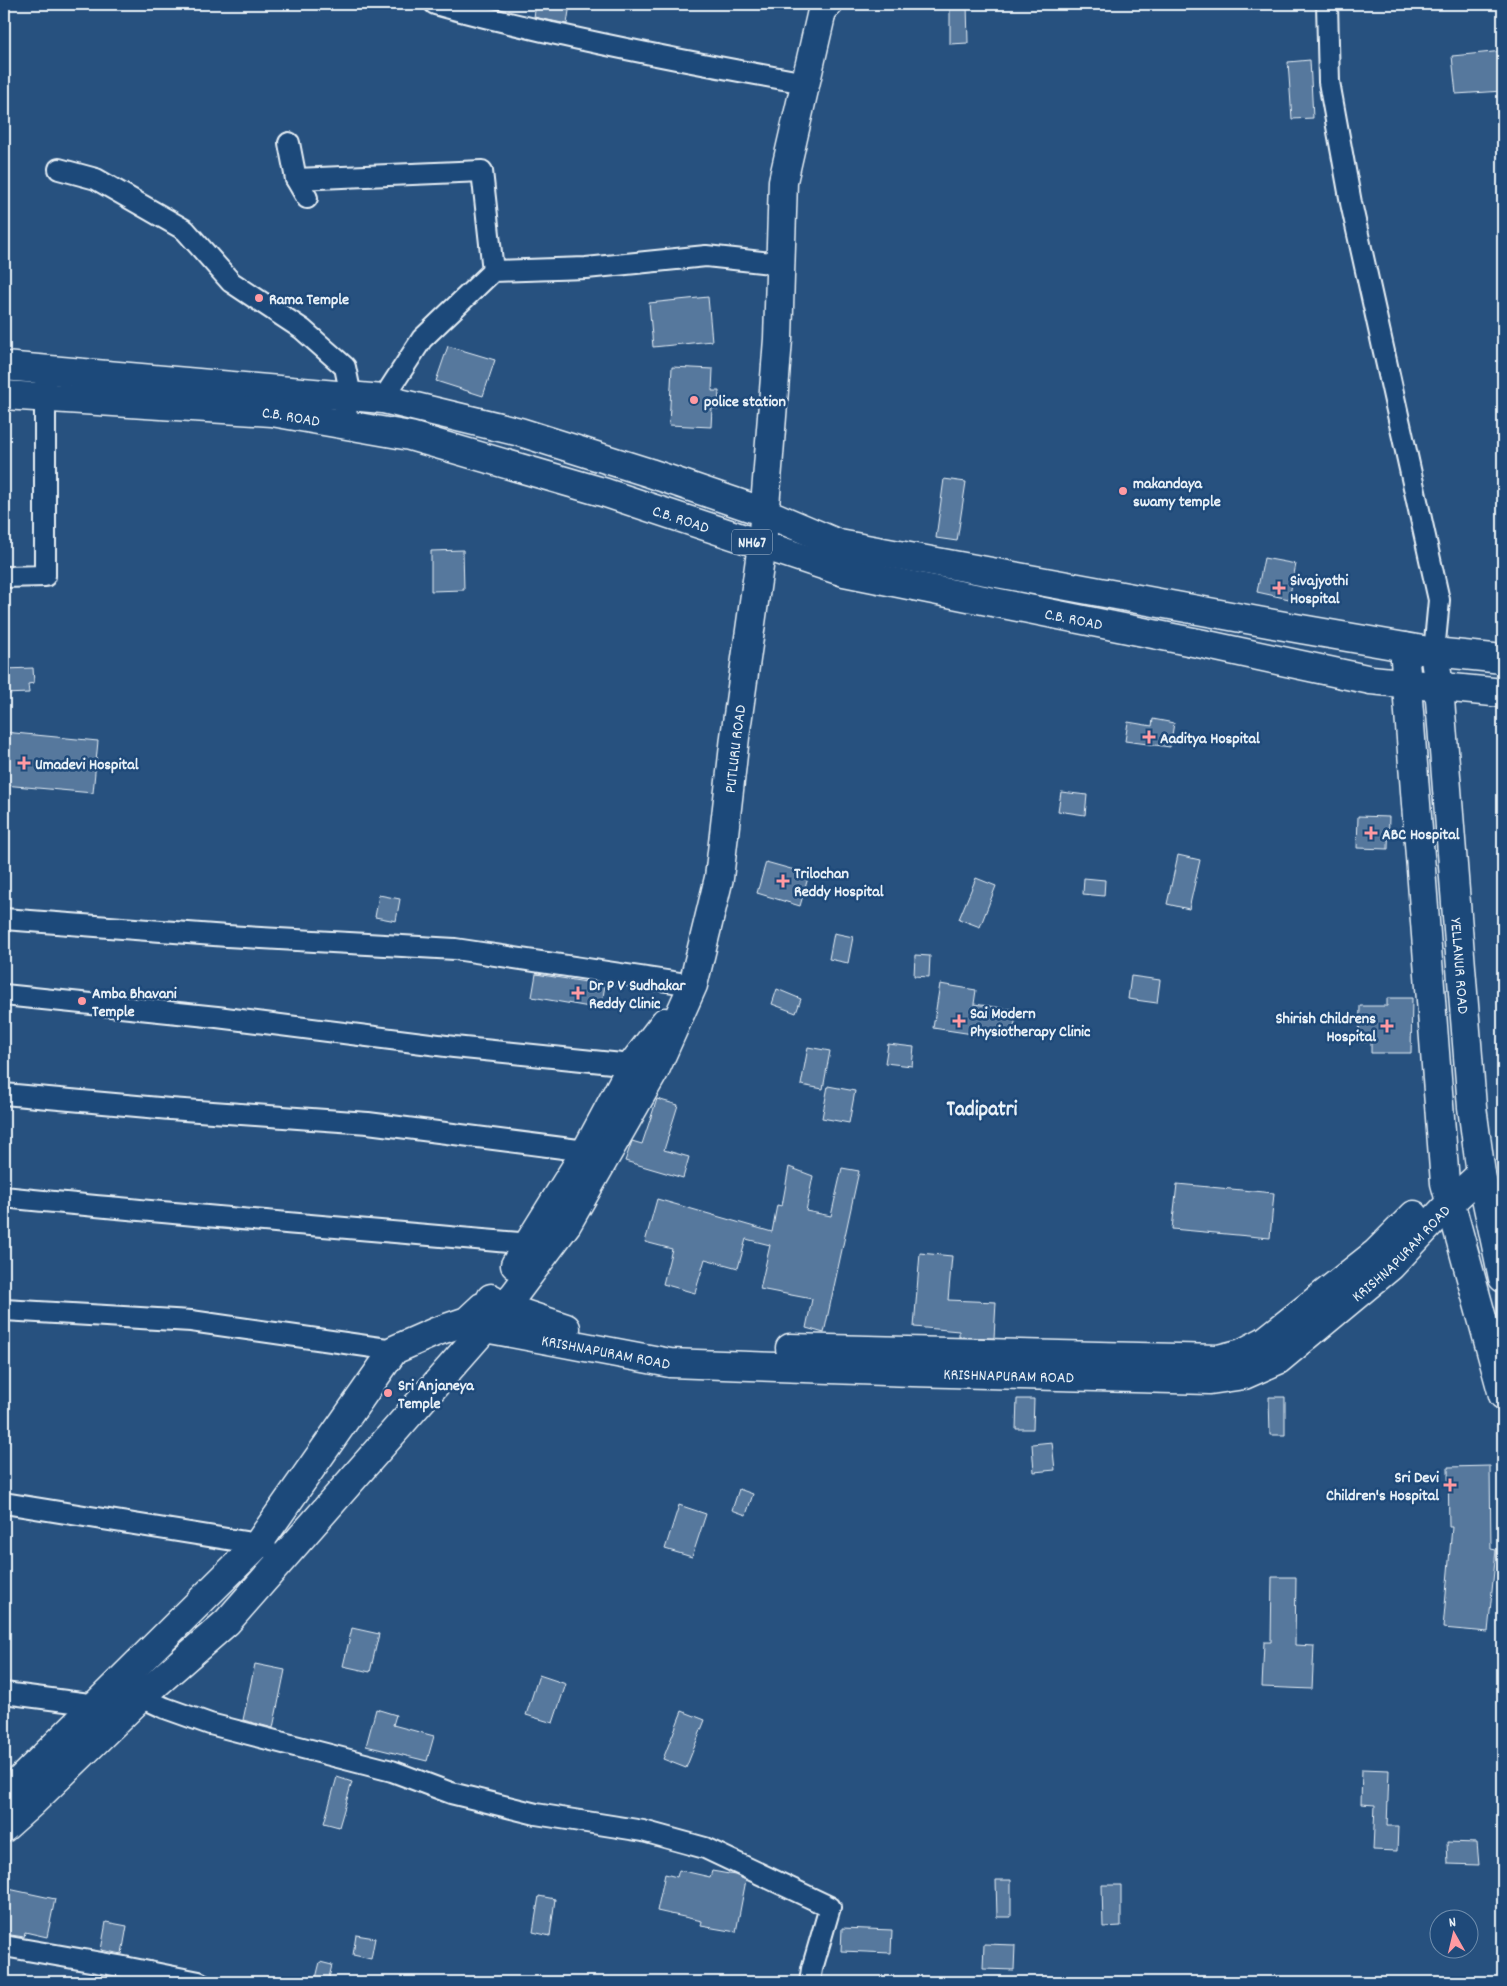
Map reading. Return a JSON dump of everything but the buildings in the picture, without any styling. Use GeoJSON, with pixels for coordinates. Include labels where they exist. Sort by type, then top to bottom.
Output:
{"type":"FeatureCollection","features":[{"type":"Feature","properties":{"kind":"main road","name":"PUTLURU ROAD"},"geometry":{"type":"LineString","coordinates":[[693,985],[719,878],[735,737],[762,545],[778,339],[783,181],[824,6]]}},
{"type":"Feature","properties":{"kind":"main road","name":"NH67"},"geometry":{"type":"LineString","coordinates":[[4,366],[383,399],[520,432],[650,473],[764,512],[839,544],[1404,647],[1503,659]]}},
{"type":"Feature","properties":{"kind":"main road","name":"C.B. ROAD"},"geometry":{"type":"LineString","coordinates":[[4,394],[272,412],[410,436],[606,493],[844,572],[1203,644],[1371,680],[1503,693]]}},
{"type":"Feature","properties":{"kind":"main road"},"geometry":{"type":"LineString","coordinates":[[1404,647],[1447,1193],[1503,1395]]}},
{"type":"Feature","properties":{"kind":"main road","name":"YELLANUR ROAD"},"geometry":{"type":"LineString","coordinates":[[1434,652],[1439,687],[1472,1107],[1479,1164],[1503,1278]]}},
{"type":"Feature","properties":{"kind":"main road"},"geometry":{"type":"LineString","coordinates":[[497,1303],[530,1244],[586,1152],[632,1065],[693,985]]}},
{"type":"Feature","properties":{"kind":"main road"},"geometry":{"type":"LineString","coordinates":[[4,1828],[141,1697],[226,1622],[287,1556],[476,1325],[567,1224],[655,1070],[693,985]]}},
{"type":"Feature","properties":{"kind":"main road","name":"KRISHNAPURAM ROAD"},"geometry":{"type":"LineString","coordinates":[[497,1303],[578,1332],[674,1344],[1218,1359],[1242,1353],[1265,1342],[1376,1253],[1479,1164]]}},
{"type":"Feature","properties":{"kind":"main road","name":"KRISHNAPURAM ROAD"},"geometry":{"type":"LineString","coordinates":[[476,1325],[670,1362],[912,1372],[1210,1380],[1244,1376],[1278,1360],[1391,1266],[1447,1193]]}},
{"type":"Feature","properties":{"kind":"main road"},"geometry":{"type":"LineString","coordinates":[[4,1796],[258,1544],[394,1350],[435,1332],[476,1325]]}},
{"type":"Feature","properties":{"kind":"street"},"geometry":{"type":"LineString","coordinates":[[435,4],[467,13],[701,65],[806,83]]}},
{"type":"Feature","properties":{"kind":"street"},"geometry":{"type":"LineString","coordinates":[[1327,4],[1330,82],[1349,194],[1439,600],[1434,652]]}},
{"type":"Feature","properties":{"kind":"street"},"geometry":{"type":"LineString","coordinates":[[289,143],[296,179],[307,198]]}},
{"type":"Feature","properties":{"kind":"street"},"geometry":{"type":"LineString","coordinates":[[59,169],[96,179],[185,230],[231,282],[302,329],[345,367],[351,396],[342,424]]}},
{"type":"Feature","properties":{"kind":"street"},"geometry":{"type":"LineString","coordinates":[[296,179],[482,171],[493,271]]}},
{"type":"Feature","properties":{"kind":"street"},"geometry":{"type":"LineString","coordinates":[[383,399],[422,339],[493,271],[586,268],[706,256],[780,264]]}},
{"type":"Feature","properties":{"kind":"street"},"geometry":{"type":"LineString","coordinates":[[4,577],[45,576],[45,370]]}},
{"type":"Feature","properties":{"kind":"street"},"geometry":{"type":"LineString","coordinates":[[4,919],[217,935],[455,949],[693,985]]}},
{"type":"Feature","properties":{"kind":"street"},"geometry":{"type":"LineString","coordinates":[[4,996],[217,1017],[454,1047],[632,1065]]}},
{"type":"Feature","properties":{"kind":"street"},"geometry":{"type":"LineString","coordinates":[[4,1094],[170,1109],[368,1123],[586,1152]]}},
{"type":"Feature","properties":{"kind":"street"},"geometry":{"type":"LineString","coordinates":[[4,1197],[136,1211],[310,1224],[530,1244]]}},
{"type":"Feature","properties":{"kind":"street"},"geometry":{"type":"LineString","coordinates":[[4,1310],[191,1321],[394,1350]]}},
{"type":"Feature","properties":{"kind":"street"},"geometry":{"type":"LineString","coordinates":[[4,1503],[258,1544],[287,1556]]}},
{"type":"Feature","properties":{"kind":"street"},"geometry":{"type":"LineString","coordinates":[[116,1686],[210,1724],[392,1771],[451,1793],[536,1814],[643,1832],[705,1848],[830,1908],[810,1982]]}},
{"type":"Feature","properties":{"kind":"street"},"geometry":{"type":"LineString","coordinates":[[4,1692],[97,1705]]}},
{"type":"Feature","properties":{"kind":"street"},"geometry":{"type":"LineString","coordinates":[[4,1946],[199,1982]]}},
{"type":"Feature","properties":{"kind":"place","name":"Rama Temple"},"geometry":{"type":"Point","coordinates":[259,298]}},
{"type":"Feature","properties":{"kind":"place","name":"police station"},"geometry":{"type":"Point","coordinates":[694,400]}},
{"type":"Feature","properties":{"kind":"place","name":"makandaya swamy temple"},"geometry":{"type":"Point","coordinates":[1123,491]}},
{"type":"Feature","properties":{"kind":"place","name":"Sivajyothi Hospital"},"geometry":{"type":"Point","coordinates":[1279,588]}},
{"type":"Feature","properties":{"kind":"place","name":"Aaditya Hospital"},"geometry":{"type":"Point","coordinates":[1149,737]}},
{"type":"Feature","properties":{"kind":"place","name":"Umadevi Hospital"},"geometry":{"type":"Point","coordinates":[24,763]}},
{"type":"Feature","properties":{"kind":"place","name":"ABC Hospital"},"geometry":{"type":"Point","coordinates":[1371,833]}},
{"type":"Feature","properties":{"kind":"place","name":"Trilochan Reddy Hospital"},"geometry":{"type":"Point","coordinates":[783,881]}},
{"type":"Feature","properties":{"kind":"place","name":"Dr P V Sudhakar Reddy Clinic"},"geometry":{"type":"Point","coordinates":[578,993]}},
{"type":"Feature","properties":{"kind":"place","name":"Amba Bhavani Temple"},"geometry":{"type":"Point","coordinates":[82,1001]}},
{"type":"Feature","properties":{"kind":"place","name":"Sai Modern Physiotherapy Clinic"},"geometry":{"type":"Point","coordinates":[959,1021]}},
{"type":"Feature","properties":{"kind":"place","name":"Shirish Childrens Hospital"},"geometry":{"type":"Point","coordinates":[1387,1026]}},
{"type":"Feature","properties":{"kind":"place","name":"Sri Anjaneya Temple"},"geometry":{"type":"Point","coordinates":[388,1393]}},
{"type":"Feature","properties":{"kind":"place","name":"Sri Devi Children's Hospital"},"geometry":{"type":"Point","coordinates":[1450,1485]}},
{"type":"Feature","properties":{"kind":"district","name":"Tadipatri"},"geometry":{"type":"Point","coordinates":[982,1108]}}]}
